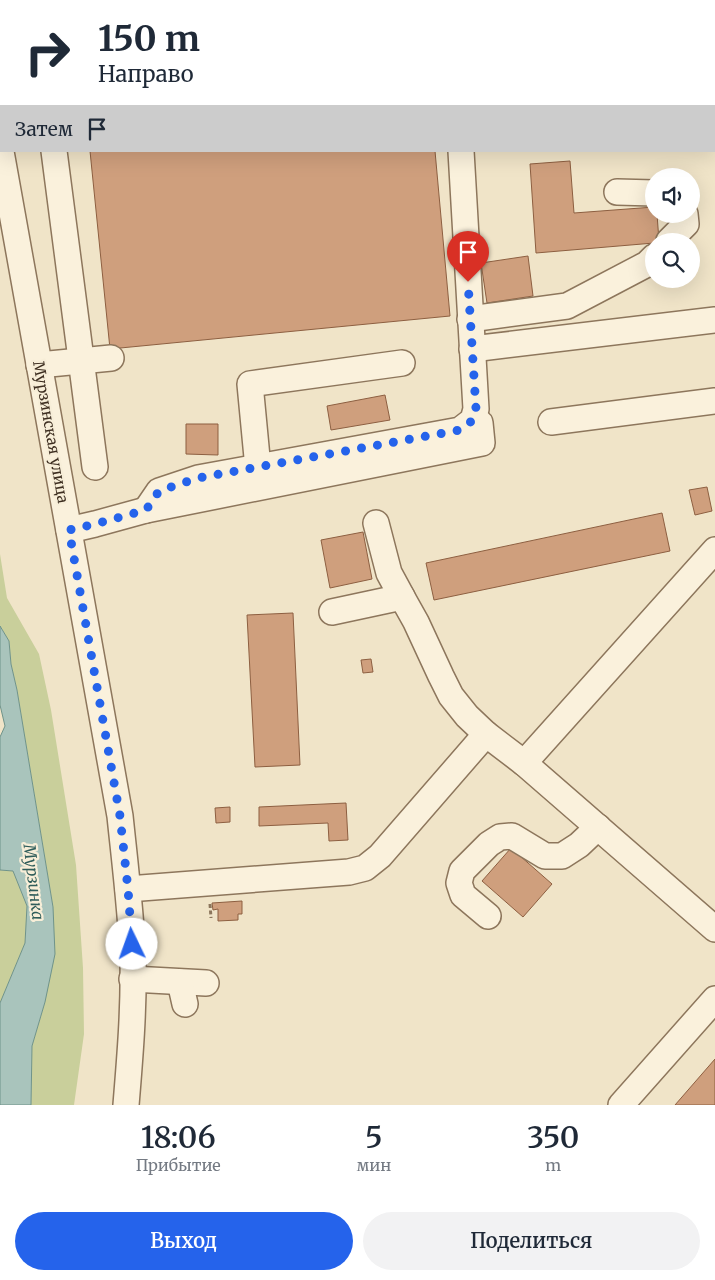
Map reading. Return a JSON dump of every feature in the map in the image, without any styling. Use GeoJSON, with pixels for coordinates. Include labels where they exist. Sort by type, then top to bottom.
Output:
{"type":"FeatureCollection","features":[{"type":"Feature","properties":{"kind":"street","name":"Мурзинская улица"},"geometry":{"type":"LineString","coordinates":[[1,152],[120,816],[133,962],[132,1038],[126,1105]]}},
{"type":"Feature","properties":{"kind":"street"},"geometry":{"type":"LineString","coordinates":[[54,152],[95,466]]}},
{"type":"Feature","properties":{"kind":"street"},"geometry":{"type":"LineString","coordinates":[[146,510],[159,491],[198,478],[460,430],[473,420],[476,409],[461,152]]}},
{"type":"Feature","properties":{"kind":"street"},"geometry":{"type":"LineString","coordinates":[[616,192],[645,193]]}},
{"type":"Feature","properties":{"kind":"street"},"geometry":{"type":"LineString","coordinates":[[677,233],[686,223]]}},
{"type":"Feature","properties":{"kind":"street"},"geometry":{"type":"LineString","coordinates":[[470,319],[567,306],[645,265]]}},
{"type":"Feature","properties":{"kind":"street"},"geometry":{"type":"LineString","coordinates":[[472,349],[715,320]]}},
{"type":"Feature","properties":{"kind":"street"},"geometry":{"type":"LineString","coordinates":[[39,365],[111,358]]}},
{"type":"Feature","properties":{"kind":"street"},"geometry":{"type":"LineString","coordinates":[[258,468],[250,384],[402,364]]}},
{"type":"Feature","properties":{"kind":"street"},"geometry":{"type":"LineString","coordinates":[[551,422],[715,400]]}},
{"type":"Feature","properties":{"kind":"street"},"geometry":{"type":"LineString","coordinates":[[69,530],[146,510],[482,443],[480,423],[473,420]]}},
{"type":"Feature","properties":{"kind":"street"},"geometry":{"type":"LineString","coordinates":[[376,523],[389,573],[416,622],[451,696],[467,716],[486,734],[598,826],[715,929]]}},
{"type":"Feature","properties":{"kind":"street"},"geometry":{"type":"LineString","coordinates":[[524,764],[715,550]]}},
{"type":"Feature","properties":{"kind":"street"},"geometry":{"type":"LineString","coordinates":[[332,612],[402,598]]}},
{"type":"Feature","properties":{"kind":"street"},"geometry":{"type":"LineString","coordinates":[[128,889],[184,877],[349,872],[365,868],[380,856],[486,734]]}},
{"type":"Feature","properties":{"kind":"street"},"geometry":{"type":"LineString","coordinates":[[488,916],[463,895],[459,883],[462,871],[488,844],[500,837],[512,836],[546,856],[562,856],[579,845],[598,826]]}},
{"type":"Feature","properties":{"kind":"street"},"geometry":{"type":"LineString","coordinates":[[132,979],[182,993],[206,983]]}},
{"type":"Feature","properties":{"kind":"street"},"geometry":{"type":"LineString","coordinates":[[621,1105],[715,999]]}},
{"type":"Feature","properties":{"kind":"green space"},"geometry":{"type":"Polygon","coordinates":[[[0,554],[7,598],[39,654],[51,710],[76,865],[83,968],[84,1034],[74,1105],[31,1105],[32,1046],[45,1002],[53,907],[11,664],[9,641],[0,626],[0,554]]]}},
{"type":"Feature","properties":{"kind":"green space"},"geometry":{"type":"Polygon","coordinates":[[[0,870],[13,871],[27,906],[25,943],[0,1003],[0,870]]]}},
{"type":"Feature","properties":{"kind":"water","name":"Мурзинка"},"geometry":{"type":"Polygon","coordinates":[[[0,626],[9,641],[11,664],[53,907],[55,954],[45,1002],[32,1046],[31,1105],[0,1105],[0,1003],[25,943],[27,906],[13,871],[0,870],[0,737],[5,726],[0,705],[0,626]]]}},
{"type":"Feature","properties":{"kind":"building"},"geometry":{"type":"Polygon","coordinates":[[[90,152],[435,152],[450,316],[110,349],[90,152]]]}},
{"type":"Feature","properties":{"kind":"building"},"geometry":{"type":"Polygon","coordinates":[[[570,161],[574,213],[645,208],[645,223],[658,223],[658,233],[645,233],[645,244],[536,253],[530,164],[570,161]]]}},
{"type":"Feature","properties":{"kind":"building"},"geometry":{"type":"Polygon","coordinates":[[[528,256],[533,296],[487,303],[481,263],[528,256]]]}},
{"type":"Feature","properties":{"kind":"building"},"geometry":{"type":"Polygon","coordinates":[[[385,395],[390,420],[331,430],[327,406],[385,395]]]}},
{"type":"Feature","properties":{"kind":"building"},"geometry":{"type":"Polygon","coordinates":[[[186,424],[218,424],[218,455],[186,454],[186,424]]]}},
{"type":"Feature","properties":{"kind":"building"},"geometry":{"type":"Polygon","coordinates":[[[707,487],[712,511],[695,515],[689,490],[707,487]]]}},
{"type":"Feature","properties":{"kind":"building"},"geometry":{"type":"Polygon","coordinates":[[[662,513],[670,551],[434,600],[426,563],[662,513]]]}},
{"type":"Feature","properties":{"kind":"building"},"geometry":{"type":"Polygon","coordinates":[[[363,532],[372,579],[330,588],[321,540],[363,532]]]}},
{"type":"Feature","properties":{"kind":"building"},"geometry":{"type":"Polygon","coordinates":[[[293,613],[300,765],[255,767],[247,615],[293,613]]]}},
{"type":"Feature","properties":{"kind":"building"},"geometry":{"type":"Polygon","coordinates":[[[371,659],[373,672],[363,673],[361,660],[371,659]]]}},
{"type":"Feature","properties":{"kind":"building"},"geometry":{"type":"Polygon","coordinates":[[[346,803],[348,840],[329,841],[328,823],[259,826],[259,807],[346,803]]]}},
{"type":"Feature","properties":{"kind":"building"},"geometry":{"type":"Polygon","coordinates":[[[230,807],[230,822],[216,823],[215,808],[230,807]]]}},
{"type":"Feature","properties":{"kind":"building"},"geometry":{"type":"Polygon","coordinates":[[[511,848],[552,884],[523,917],[482,881],[511,848]]]}},
{"type":"Feature","properties":{"kind":"building"},"geometry":{"type":"Polygon","coordinates":[[[242,901],[242,914],[238,914],[238,920],[218,921],[218,909],[213,910],[212,903],[242,901]]]}},
{"type":"Feature","properties":{"kind":"building"},"geometry":{"type":"Polygon","coordinates":[[[715,1059],[715,1105],[675,1105],[715,1059]]]}},
{"type":"Feature","properties":{"kind":"route"},"geometry":{"type":"LineString","coordinates":[[132,944],[120,816],[69,530],[146,510],[159,491],[198,478],[460,430],[473,420],[476,409],[468,282]]}}]}
